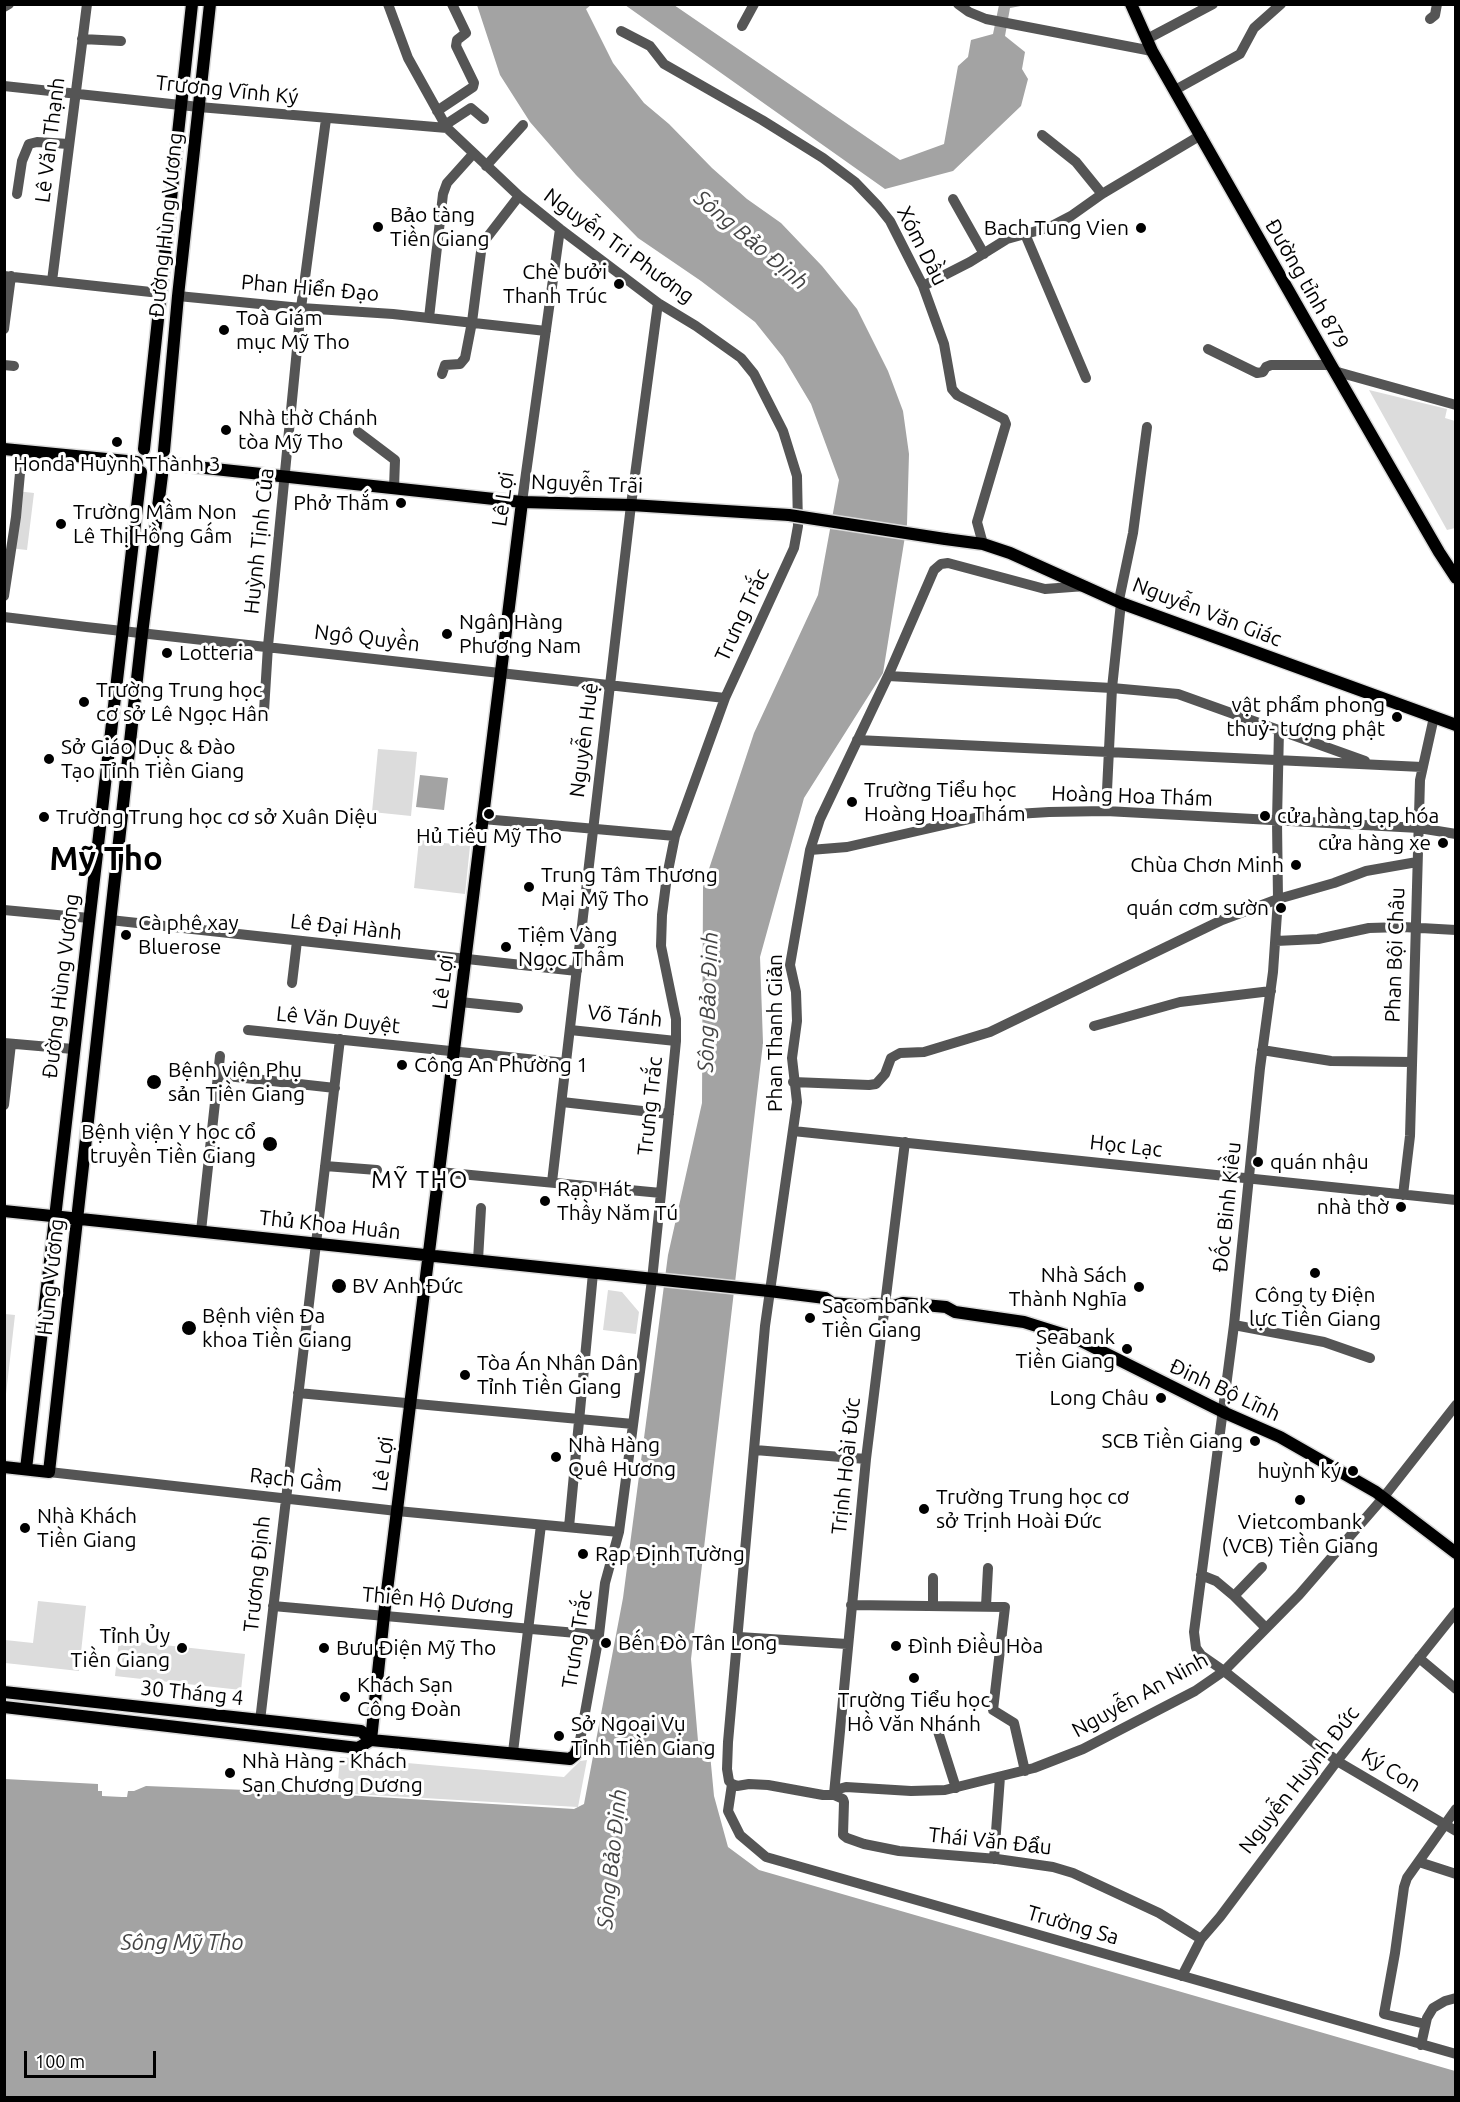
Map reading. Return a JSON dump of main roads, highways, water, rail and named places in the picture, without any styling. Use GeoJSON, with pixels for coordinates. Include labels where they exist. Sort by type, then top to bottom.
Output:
{"type":"FeatureCollection","features":[{"type":"Feature","properties":{"kind":"main road","name":"Đường Hùng Vương"},"geometry":{"type":"LineString","coordinates":[[144,449],[192,4]]}},
{"type":"Feature","properties":{"kind":"main road","name":"Đường Hùng Vương"},"geometry":{"type":"LineString","coordinates":[[164,451],[178,296],[210,4]]}},
{"type":"Feature","properties":{"kind":"main road","name":"Đường tỉnh 879"},"geometry":{"type":"LineString","coordinates":[[1131,4],[1150,45],[1332,368],[1438,552],[1455,573]]}},
{"type":"Feature","properties":{"kind":"main road"},"geometry":{"type":"LineString","coordinates":[[139,467],[140,453],[144,449],[154,447],[164,451],[167,455],[165,470]]}},
{"type":"Feature","properties":{"kind":"main road","name":"Nguyễn Trãi"},"geometry":{"type":"LineString","coordinates":[[4,449],[139,467],[145,476],[151,478],[165,470],[286,477],[522,502],[631,505],[789,515],[945,539]]}},
{"type":"Feature","properties":{"kind":"main road","name":"Đường Hùng Vương"},"geometry":{"type":"LineString","coordinates":[[26,1469],[139,467]]}},
{"type":"Feature","properties":{"kind":"main road","name":"Đường Hùng Vương"},"geometry":{"type":"LineString","coordinates":[[90,1087],[142,634],[165,470]]}},
{"type":"Feature","properties":{"kind":"main road","name":"Lê Lợi"},"geometry":{"type":"LineString","coordinates":[[371,1740],[384,1615],[522,502]]}},
{"type":"Feature","properties":{"kind":"main road","name":"Nguyễn Văn Giác"},"geometry":{"type":"LineString","coordinates":[[945,539],[983,544],[1032,562],[1120,602],[1455,725]]}},
{"type":"Feature","properties":{"kind":"main road"},"geometry":{"type":"LineString","coordinates":[[89,918],[110,920]]}},
{"type":"Feature","properties":{"kind":"main road"},"geometry":{"type":"LineString","coordinates":[[69,1085],[90,1087]]}},
{"type":"Feature","properties":{"kind":"main road","name":"Hùng Vương"},"geometry":{"type":"LineString","coordinates":[[49,1472],[90,1087]]}},
{"type":"Feature","properties":{"kind":"main road","name":"Thủ Khoa Huân"},"geometry":{"type":"LineString","coordinates":[[4,1211],[755,1290]]}},
{"type":"Feature","properties":{"kind":"main road","name":"Đinh Bộ Lĩnh"},"geometry":{"type":"LineString","coordinates":[[755,1290],[825,1298],[832,1303],[884,1305],[902,1311],[945,1316],[955,1312],[1024,1322],[1075,1338],[1223,1412],[1281,1437],[1349,1475],[1455,1553]]}},
{"type":"Feature","properties":{"kind":"main road"},"geometry":{"type":"LineString","coordinates":[[44,1306],[67,1308]]}},
{"type":"Feature","properties":{"kind":"main road","name":"Rạch Gầm"},"geometry":{"type":"LineString","coordinates":[[4,1467],[49,1472]]}},
{"type":"Feature","properties":{"kind":"main road","name":"30 Tháng 4"},"geometry":{"type":"LineString","coordinates":[[4,1692],[361,1731],[371,1740]]}},
{"type":"Feature","properties":{"kind":"main road","name":"30 Tháng 4"},"geometry":{"type":"LineString","coordinates":[[4,1707],[358,1748],[371,1740],[570,1759],[575,1755],[579,1746]]}},
{"type":"Feature","properties":{"kind":"main road"},"geometry":{"type":"LineString","coordinates":[[259,1736],[260,1721]]}},
{"type":"Feature","properties":{"kind":"water","name":"Sông Mỹ Tho"},"geometry":{"type":"Polygon","coordinates":[[[477,5],[591,5],[586,9],[613,63],[644,103],[747,199],[781,223],[822,266],[857,309],[888,371],[903,411],[909,454],[907,524],[883,673],[804,798],[760,957],[763,1043],[691,1659],[698,1741],[709,1743],[714,1796],[728,1847],[759,1870],[1455,2071],[1455,2097],[5,2098],[5,1779],[98,1784],[98,1791],[102,1791],[102,1796],[122,1797],[127,1797],[128,1791],[146,1786],[296,1792],[574,1809],[584,1804],[623,1598],[668,1255],[702,1103],[703,887],[754,733],[818,595],[839,480],[811,404],[783,357],[755,322],[701,281],[638,238],[576,175],[530,122],[500,75],[477,5]]]}},
{"type":"Feature","properties":{"kind":"water"},"geometry":{"type":"Polygon","coordinates":[[[625,5],[674,5],[900,160],[944,144],[958,66],[968,57],[971,40],[993,34],[999,5],[1026,5],[1010,8],[1005,36],[1025,52],[1022,69],[1028,79],[1021,106],[953,171],[885,189],[625,5]]]}},
{"type":"Feature","properties":{"kind":"water"},"geometry":{"type":"Polygon","coordinates":[[[420,775],[448,778],[444,810],[416,807],[420,775]]]}},
{"type":"Feature","properties":{"kind":"place","name":"Bảo tàng Tiền Giang"},"geometry":{"type":"Point","coordinates":[378,227]}},
{"type":"Feature","properties":{"kind":"place","name":"Bach Tung Vien"},"geometry":{"type":"Point","coordinates":[1141,228]}},
{"type":"Feature","properties":{"kind":"place","name":"Chè bưởi Thanh Trúc"},"geometry":{"type":"Point","coordinates":[619,284]}},
{"type":"Feature","properties":{"kind":"place","name":"Toà Giám mục Mỹ Tho"},"geometry":{"type":"Point","coordinates":[224,330]}},
{"type":"Feature","properties":{"kind":"place","name":"Nhà thờ Chánh tòa Mỹ Tho"},"geometry":{"type":"Point","coordinates":[226,430]}},
{"type":"Feature","properties":{"kind":"place","name":"Honda Huỳnh Thành 3"},"geometry":{"type":"Point","coordinates":[117,442]}},
{"type":"Feature","properties":{"kind":"place","name":"Phở Thắm"},"geometry":{"type":"Point","coordinates":[401,503]}},
{"type":"Feature","properties":{"kind":"place","name":"Trường Mầm Non Lê Thị Hồng Gấm"},"geometry":{"type":"Point","coordinates":[61,524]}},
{"type":"Feature","properties":{"kind":"place","name":"Ngân Hàng Phương Nam"},"geometry":{"type":"Point","coordinates":[447,634]}},
{"type":"Feature","properties":{"kind":"place","name":"Lotteria"},"geometry":{"type":"Point","coordinates":[167,653]}},
{"type":"Feature","properties":{"kind":"place","name":"Trường Trung học cơ sở Lê Ngọc Hân"},"geometry":{"type":"Point","coordinates":[84,702]}},
{"type":"Feature","properties":{"kind":"place","name":"vật phẩm phong thuỷ- tượng phật"},"geometry":{"type":"Point","coordinates":[1397,717]}},
{"type":"Feature","properties":{"kind":"place","name":"Sở Giáo Dục & Đào Tạo Tỉnh Tiền Giang"},"geometry":{"type":"Point","coordinates":[49,759]}},
{"type":"Feature","properties":{"kind":"place","name":"Trường Tiểu học Hoàng Hoa Thám"},"geometry":{"type":"Point","coordinates":[852,802]}},
{"type":"Feature","properties":{"kind":"place","name":"Hủ Tiếu Mỹ Tho"},"geometry":{"type":"Point","coordinates":[489,814]}},
{"type":"Feature","properties":{"kind":"place","name":"cửa hàng tạp hóa"},"geometry":{"type":"Point","coordinates":[1265,816]}},
{"type":"Feature","properties":{"kind":"place","name":"Trường Trung học cơ sở Xuân Diệu"},"geometry":{"type":"Point","coordinates":[44,817]}},
{"type":"Feature","properties":{"kind":"place","name":"cửa hàng xe"},"geometry":{"type":"Point","coordinates":[1443,843]}},
{"type":"Feature","properties":{"kind":"place","name":"Chùa Chơn Minh"},"geometry":{"type":"Point","coordinates":[1296,865]}},
{"type":"Feature","properties":{"kind":"place","name":"Trung Tâm Thương Mại Mỹ Tho"},"geometry":{"type":"Point","coordinates":[529,887]}},
{"type":"Feature","properties":{"kind":"place","name":"quán cơm sườn"},"geometry":{"type":"Point","coordinates":[1281,908]}},
{"type":"Feature","properties":{"kind":"place","name":"Cà phê xay Bluerose"},"geometry":{"type":"Point","coordinates":[126,935]}},
{"type":"Feature","properties":{"kind":"place","name":"Tiệm Vàng Ngọc Thẫm"},"geometry":{"type":"Point","coordinates":[506,947]}},
{"type":"Feature","properties":{"kind":"place","name":"Công An Phường 1"},"geometry":{"type":"Point","coordinates":[402,1065]}},
{"type":"Feature","properties":{"kind":"place","name":"Bệnh viện Phụ sản Tiền Giang"},"geometry":{"type":"Point","coordinates":[154,1082]}},
{"type":"Feature","properties":{"kind":"place","name":"Bệnh viện Y học cổ truyền Tiền Giang"},"geometry":{"type":"Point","coordinates":[270,1144]}},
{"type":"Feature","properties":{"kind":"place","name":"quán nhậu"},"geometry":{"type":"Point","coordinates":[1258,1162]}},
{"type":"Feature","properties":{"kind":"place","name":"Rạp Hát Thầy Năm Tú"},"geometry":{"type":"Point","coordinates":[545,1201]}},
{"type":"Feature","properties":{"kind":"place","name":"nhà thờ"},"geometry":{"type":"Point","coordinates":[1401,1207]}},
{"type":"Feature","properties":{"kind":"place","name":"Công ty Điện lực Tiền Giang"},"geometry":{"type":"Point","coordinates":[1315,1273]}},
{"type":"Feature","properties":{"kind":"place","name":"BV Anh Đức"},"geometry":{"type":"Point","coordinates":[339,1286]}},
{"type":"Feature","properties":{"kind":"place","name":"Nhà Sách Thành Nghĩa"},"geometry":{"type":"Point","coordinates":[1139,1287]}},
{"type":"Feature","properties":{"kind":"place","name":"Sacombank Tiền Giang"},"geometry":{"type":"Point","coordinates":[810,1318]}},
{"type":"Feature","properties":{"kind":"place","name":"Bệnh viện Đa khoa Tiền Giang"},"geometry":{"type":"Point","coordinates":[189,1328]}},
{"type":"Feature","properties":{"kind":"place","name":"Seabank Tiền Giang"},"geometry":{"type":"Point","coordinates":[1127,1349]}},
{"type":"Feature","properties":{"kind":"place","name":"Tòa Án Nhân Dân Tỉnh Tiền Giang"},"geometry":{"type":"Point","coordinates":[465,1375]}},
{"type":"Feature","properties":{"kind":"place","name":"Long Châu"},"geometry":{"type":"Point","coordinates":[1161,1398]}},
{"type":"Feature","properties":{"kind":"place","name":"SCB Tiền Giang"},"geometry":{"type":"Point","coordinates":[1255,1441]}},
{"type":"Feature","properties":{"kind":"place","name":"Nhà Hàng Quê Hương"},"geometry":{"type":"Point","coordinates":[556,1457]}},
{"type":"Feature","properties":{"kind":"place","name":"huỳnh ký"},"geometry":{"type":"Point","coordinates":[1353,1471]}},
{"type":"Feature","properties":{"kind":"place","name":"Vietcombank (VCB) Tiền Giang"},"geometry":{"type":"Point","coordinates":[1300,1500]}},
{"type":"Feature","properties":{"kind":"place","name":"Trường Trung học cơ sở Trịnh Hoài Đức"},"geometry":{"type":"Point","coordinates":[924,1509]}},
{"type":"Feature","properties":{"kind":"place","name":"Nhà Khách Tiền Giang"},"geometry":{"type":"Point","coordinates":[25,1528]}},
{"type":"Feature","properties":{"kind":"place","name":"Rạp Định Tường"},"geometry":{"type":"Point","coordinates":[583,1554]}},
{"type":"Feature","properties":{"kind":"place","name":"Bến Đò Tân Long"},"geometry":{"type":"Point","coordinates":[606,1643]}},
{"type":"Feature","properties":{"kind":"place","name":"Đình Điều Hòa"},"geometry":{"type":"Point","coordinates":[896,1646]}},
{"type":"Feature","properties":{"kind":"place","name":"Tỉnh Ủy Tiền Giang"},"geometry":{"type":"Point","coordinates":[182,1648]}},
{"type":"Feature","properties":{"kind":"place","name":"Bưu Điện Mỹ Tho"},"geometry":{"type":"Point","coordinates":[324,1648]}},
{"type":"Feature","properties":{"kind":"place","name":"Trường Tiểu học Hồ Văn Nhánh"},"geometry":{"type":"Point","coordinates":[914,1678]}},
{"type":"Feature","properties":{"kind":"place","name":"Khách Sạn Công Đoàn"},"geometry":{"type":"Point","coordinates":[345,1697]}},
{"type":"Feature","properties":{"kind":"place","name":"Sở Ngoại Vụ Tỉnh Tiền Giang"},"geometry":{"type":"Point","coordinates":[559,1736]}},
{"type":"Feature","properties":{"kind":"place","name":"Nhà Hàng - Khách Sạn Chương Dương"},"geometry":{"type":"Point","coordinates":[230,1773]}},
{"type":"Feature","properties":{"kind":"district","name":"Mỹ Tho"},"geometry":{"type":"Point","coordinates":[106,859]}},
{"type":"Feature","properties":{"kind":"district","name":"MỸ THO"},"geometry":{"type":"Point","coordinates":[420,1180]}},
{"type":"Feature","properties":{"kind":"water label","name":"Sông Bảo Định"},"geometry":{"type":"Point","coordinates":[751,240]}},
{"type":"Feature","properties":{"kind":"water label","name":"Sông Bảo Định"},"geometry":{"type":"Point","coordinates":[708,1002]}},
{"type":"Feature","properties":{"kind":"water label","name":"Sông Bảo Định"},"geometry":{"type":"Point","coordinates":[612,1859]}}]}
